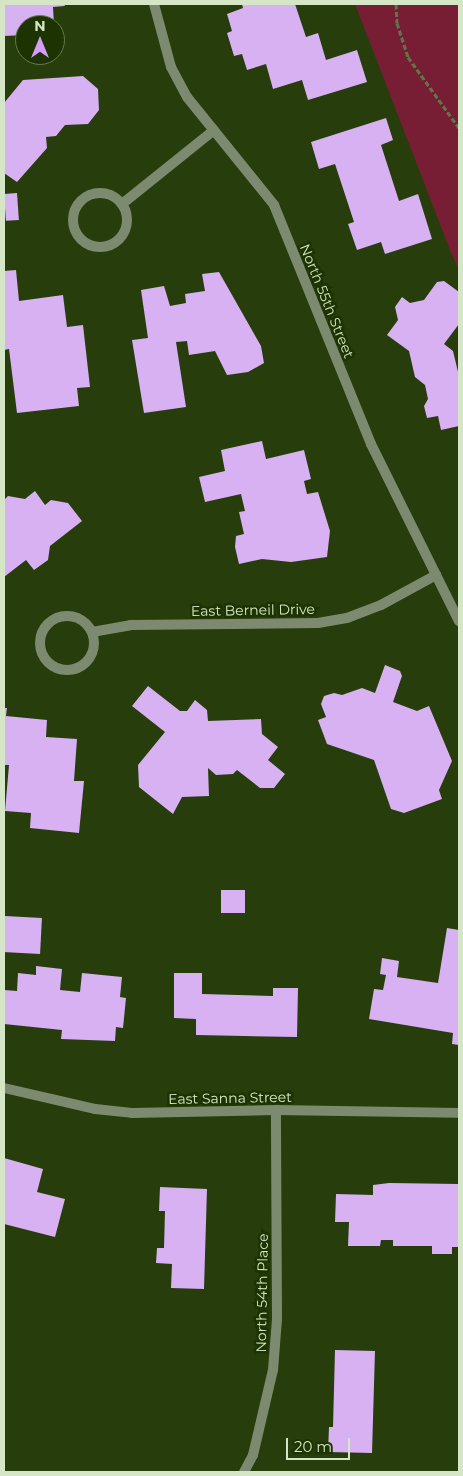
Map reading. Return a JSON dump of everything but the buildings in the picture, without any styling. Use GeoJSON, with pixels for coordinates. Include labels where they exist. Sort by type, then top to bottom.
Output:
{"type":"FeatureCollection","features":[{"type":"Feature","properties":{"kind":"street","name":"North 55th Street"},"geometry":{"type":"LineString","coordinates":[[154,4],[171,67],[186,97],[274,205],[371,444],[459,621]]}},
{"type":"Feature","properties":{"kind":"street"},"geometry":{"type":"LineString","coordinates":[[122,204],[214,130]]}},
{"type":"Feature","properties":{"kind":"street"},"geometry":{"type":"LineString","coordinates":[[103,193],[122,204],[127,226],[122,236],[103,247],[82,241],[73,221],[82,200],[103,193]]}},
{"type":"Feature","properties":{"kind":"street","name":"East Berneil Drive"},"geometry":{"type":"LineString","coordinates":[[92,632],[130,625],[318,623],[347,618],[381,605],[436,575]]}},
{"type":"Feature","properties":{"kind":"street"},"geometry":{"type":"LineString","coordinates":[[75,617],[85,623],[92,632],[92,654],[85,663],[65,670],[45,659],[40,638],[53,620],[75,617]]}},
{"type":"Feature","properties":{"kind":"street","name":"East Sanna Street"},"geometry":{"type":"LineString","coordinates":[[4,1088],[95,1109],[132,1113],[276,1110],[459,1113]]}},
{"type":"Feature","properties":{"kind":"street","name":"North 54th Place"},"geometry":{"type":"LineString","coordinates":[[244,1472],[255,1445],[273,1370],[276,1319],[276,1110]]}},
{"type":"Feature","properties":{"kind":"path"},"geometry":{"type":"LineString","coordinates":[[396,4],[397,23],[408,57],[459,128]]}},
{"type":"Feature","properties":{"kind":"shaded area"},"geometry":{"type":"Polygon","coordinates":[[[355,4],[459,4],[459,270],[450,250],[355,4]]]}}]}
